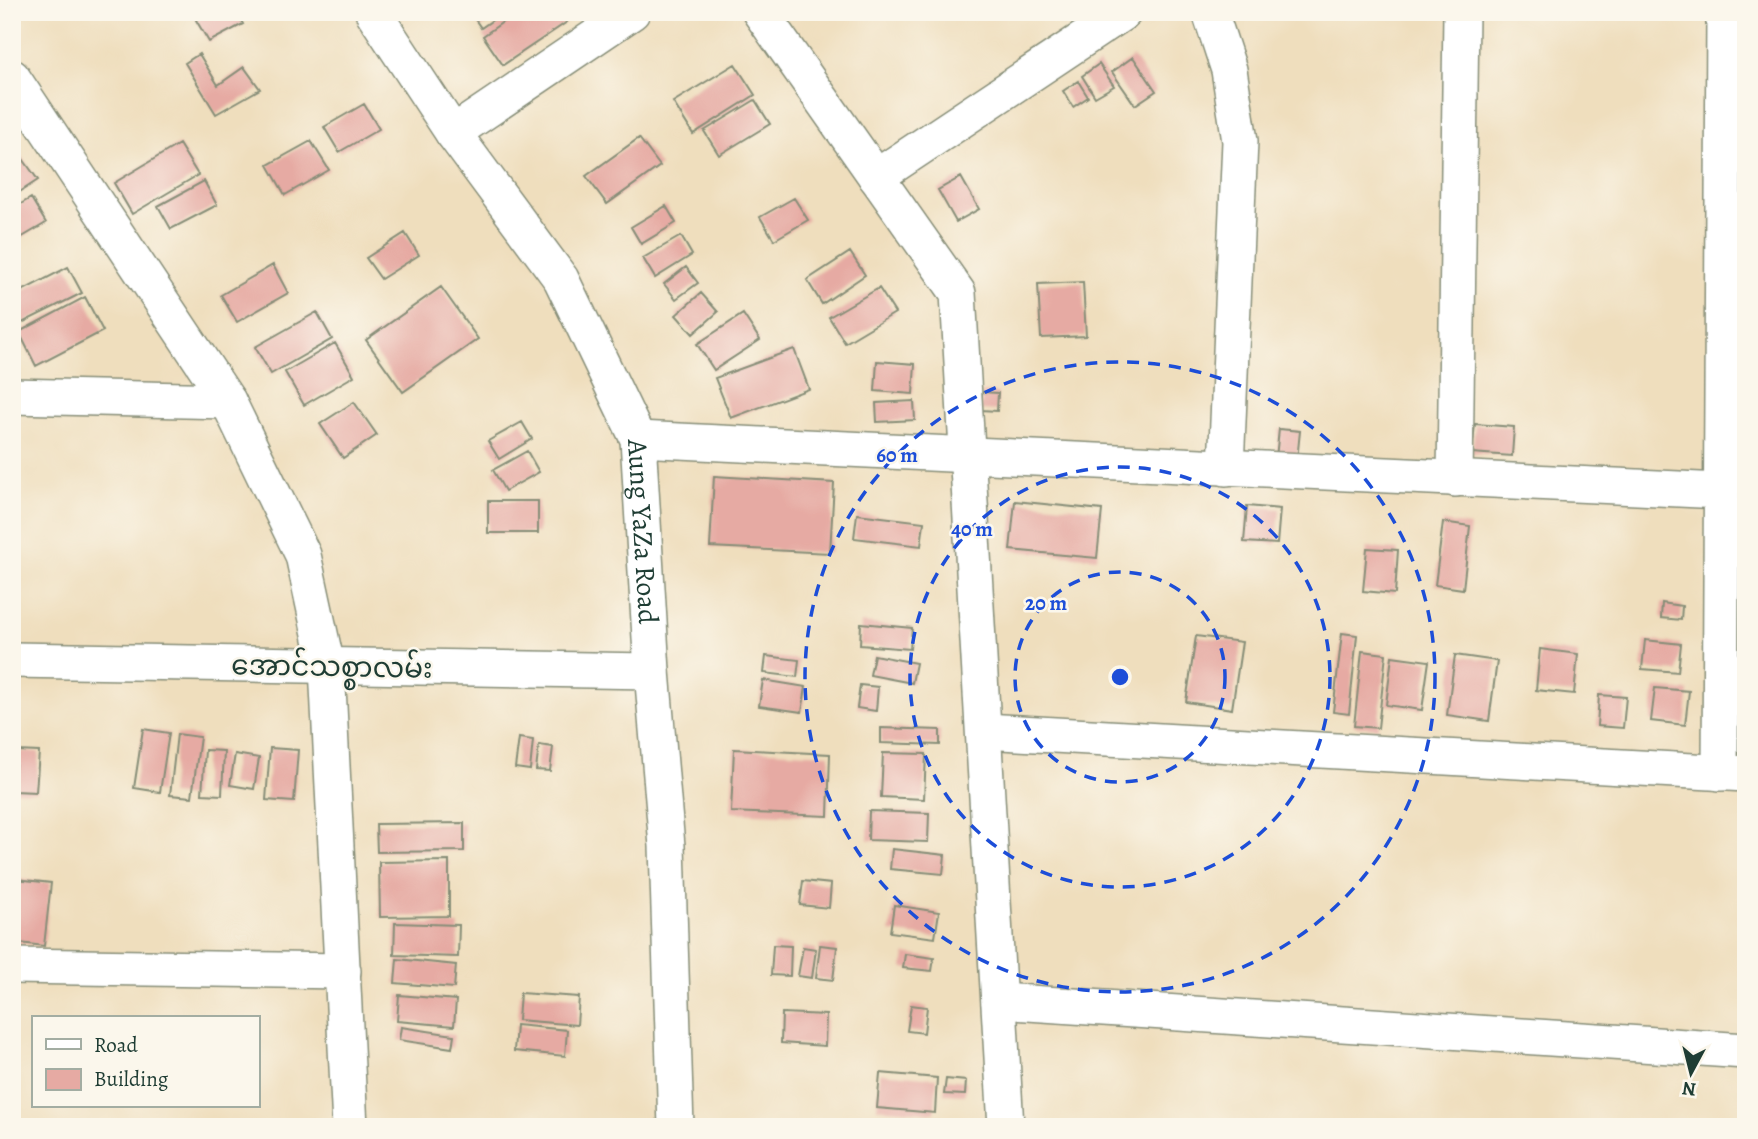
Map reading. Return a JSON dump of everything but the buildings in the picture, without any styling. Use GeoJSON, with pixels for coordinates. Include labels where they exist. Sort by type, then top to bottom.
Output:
{"type":"FeatureCollection","features":[{"type":"Feature","properties":{"kind":"street","name":"Aung YaZa Road"},"geometry":{"type":"LineString","coordinates":[[373,12],[453,133],[561,279],[638,439],[652,671],[667,846],[676,1127]]}},
{"type":"Feature","properties":{"kind":"street"},"geometry":{"type":"LineString","coordinates":[[453,133],[632,12]]}},
{"type":"Feature","properties":{"kind":"street"},"geometry":{"type":"LineString","coordinates":[[760,12],[958,293],[1006,1127]]}},
{"type":"Feature","properties":{"kind":"street"},"geometry":{"type":"LineString","coordinates":[[876,177],[1124,12]]}},
{"type":"Feature","properties":{"kind":"street"},"geometry":{"type":"LineString","coordinates":[[1210,12],[1229,70],[1240,141],[1226,468]]}},
{"type":"Feature","properties":{"kind":"street"},"geometry":{"type":"LineString","coordinates":[[1455,479],[1461,12]]}},
{"type":"Feature","properties":{"kind":"street"},"geometry":{"type":"LineString","coordinates":[[984,732],[1733,773],[1721,491],[1724,12]]}},
{"type":"Feature","properties":{"kind":"street"},"geometry":{"type":"LineString","coordinates":[[12,77],[229,401],[303,555],[327,666],[350,1127]]}},
{"type":"Feature","properties":{"kind":"street"},"geometry":{"type":"LineString","coordinates":[[12,396],[229,401]]}},
{"type":"Feature","properties":{"kind":"street"},"geometry":{"type":"LineString","coordinates":[[638,439],[1721,491]]}},
{"type":"Feature","properties":{"kind":"street","name":"အောင်သစ္စာလမ်း"},"geometry":{"type":"LineString","coordinates":[[12,660],[652,671]]}},
{"type":"Feature","properties":{"kind":"street"},"geometry":{"type":"LineString","coordinates":[[12,966],[343,971]]}},
{"type":"Feature","properties":{"kind":"street"},"geometry":{"type":"LineString","coordinates":[[999,1001],[1746,1051]]}}]}
